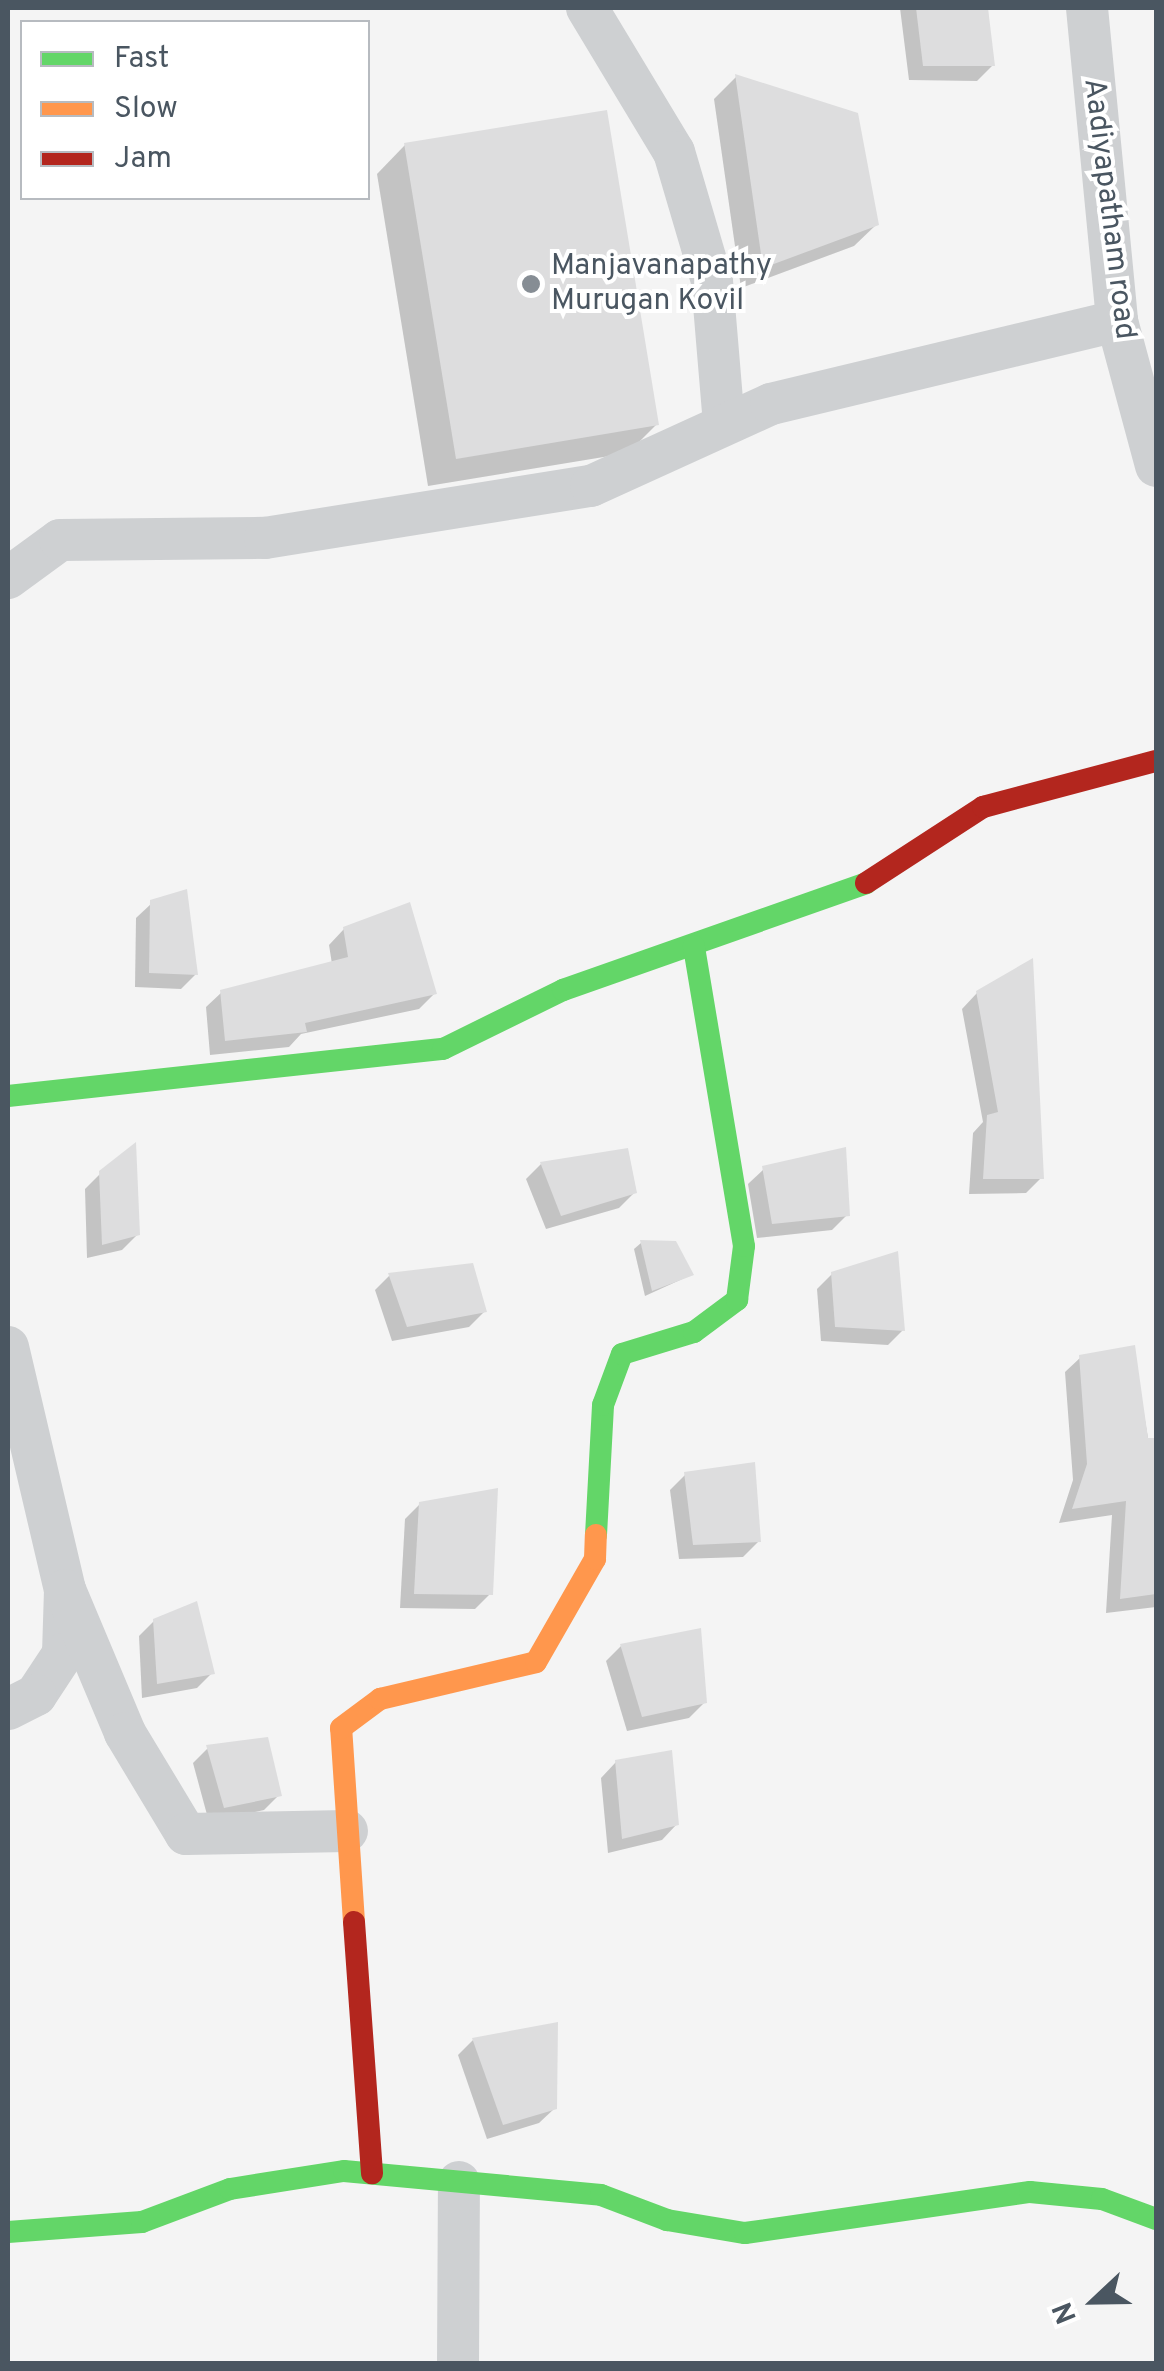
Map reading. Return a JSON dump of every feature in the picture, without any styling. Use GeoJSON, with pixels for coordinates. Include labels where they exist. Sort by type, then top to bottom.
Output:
{"type":"FeatureCollection","features":[{"type":"Feature","properties":{"kind":"street"},"geometry":{"type":"LineString","coordinates":[[587,8],[674,152],[712,281],[724,425]]}},
{"type":"Feature","properties":{"kind":"street","name":"Aadiyapatham road"},"geometry":{"type":"LineString","coordinates":[[1086,8],[1118,321],[1156,466]]}},
{"type":"Feature","properties":{"kind":"street"},"geometry":{"type":"LineString","coordinates":[[8,578],[60,540],[265,538],[591,486],[771,404],[1118,321]]}},
{"type":"Feature","properties":{"kind":"street"},"geometry":{"type":"LineString","coordinates":[[8,1096],[443,1050],[563,990],[878,879],[984,807],[1156,761]]}},
{"type":"Feature","properties":{"kind":"street"},"geometry":{"type":"LineString","coordinates":[[372,2174],[341,1728],[380,1698],[536,1662],[595,1559],[603,1405],[622,1354],[694,1332],[738,1300],[744,1246],[694,946]]}},
{"type":"Feature","properties":{"kind":"street"},"geometry":{"type":"LineString","coordinates":[[8,1347],[65,1590],[125,1732],[186,1834],[347,1831]]}},
{"type":"Feature","properties":{"kind":"street"},"geometry":{"type":"LineString","coordinates":[[8,1709],[36,1695],[63,1654],[65,1590]]}},
{"type":"Feature","properties":{"kind":"street"},"geometry":{"type":"LineString","coordinates":[[8,2232],[142,2222],[230,2190],[372,2174],[601,2195],[667,2220],[745,2233],[1030,2192],[1102,2199],[1156,2220]]}},
{"type":"Feature","properties":{"kind":"street"},"geometry":{"type":"LineString","coordinates":[[458,2364],[459,2182]]}},
{"type":"Feature","properties":{"kind":"building"},"geometry":{"type":"Polygon","coordinates":[[[916,8],[988,8],[995,66],[923,66],[916,8]]]}},
{"type":"Feature","properties":{"kind":"building"},"geometry":{"type":"Polygon","coordinates":[[[735,74],[858,113],[879,225],[763,268],[735,74]]]}},
{"type":"Feature","properties":{"kind":"building","name":"Manjavanapathy Murugan Kovil"},"geometry":{"type":"Polygon","coordinates":[[[607,110],[659,425],[456,459],[404,143],[607,110]]]}},
{"type":"Feature","properties":{"kind":"building"},"geometry":{"type":"Polygon","coordinates":[[[187,889],[198,975],[149,973],[150,900],[187,889]]]}},
{"type":"Feature","properties":{"kind":"building"},"geometry":{"type":"Polygon","coordinates":[[[410,902],[437,994],[305,1023],[307,1032],[225,1041],[220,990],[348,957],[343,927],[410,902]]]}},
{"type":"Feature","properties":{"kind":"building"},"geometry":{"type":"Polygon","coordinates":[[[1033,958],[1044,1179],[983,1179],[987,1115],[998,1112],[976,991],[1033,958]]]}},
{"type":"Feature","properties":{"kind":"building"},"geometry":{"type":"Polygon","coordinates":[[[136,1142],[140,1235],[102,1245],[99,1171],[136,1142]]]}},
{"type":"Feature","properties":{"kind":"building"},"geometry":{"type":"Polygon","coordinates":[[[846,1147],[850,1216],[772,1224],[762,1166],[846,1147]]]}},
{"type":"Feature","properties":{"kind":"building"},"geometry":{"type":"Polygon","coordinates":[[[628,1148],[637,1193],[561,1216],[540,1162],[628,1148]]]}},
{"type":"Feature","properties":{"kind":"building"},"geometry":{"type":"Polygon","coordinates":[[[640,1240],[676,1241],[694,1275],[652,1291],[640,1240]]]}},
{"type":"Feature","properties":{"kind":"building"},"geometry":{"type":"Polygon","coordinates":[[[898,1251],[905,1331],[835,1327],[831,1272],[898,1251]]]}},
{"type":"Feature","properties":{"kind":"building"},"geometry":{"type":"Polygon","coordinates":[[[473,1263],[487,1312],[407,1327],[388,1273],[473,1263]]]}},
{"type":"Feature","properties":{"kind":"building"},"geometry":{"type":"Polygon","coordinates":[[[1135,1345],[1148,1438],[1156,1438],[1156,1594],[1120,1599],[1126,1501],[1072,1509],[1087,1464],[1079,1355],[1135,1345]]]}},
{"type":"Feature","properties":{"kind":"building"},"geometry":{"type":"Polygon","coordinates":[[[755,1462],[761,1542],[693,1545],[684,1472],[755,1462]]]}},
{"type":"Feature","properties":{"kind":"building"},"geometry":{"type":"Polygon","coordinates":[[[498,1488],[493,1595],[414,1594],[419,1502],[498,1488]]]}},
{"type":"Feature","properties":{"kind":"building"},"geometry":{"type":"Polygon","coordinates":[[[197,1601],[215,1674],[157,1684],[153,1619],[197,1601]]]}},
{"type":"Feature","properties":{"kind":"building"},"geometry":{"type":"Polygon","coordinates":[[[701,1628],[707,1703],[642,1717],[620,1644],[701,1628]]]}},
{"type":"Feature","properties":{"kind":"building"},"geometry":{"type":"Polygon","coordinates":[[[268,1737],[282,1796],[224,1808],[206,1745],[268,1737]]]}},
{"type":"Feature","properties":{"kind":"building"},"geometry":{"type":"Polygon","coordinates":[[[672,1750],[679,1825],[622,1839],[615,1760],[672,1750]]]}},
{"type":"Feature","properties":{"kind":"building"},"geometry":{"type":"Polygon","coordinates":[[[558,2022],[557,2109],[503,2125],[472,2038],[558,2022]]]}},
{"type":"Feature","properties":{"kind":"traffic: fast"},"geometry":{"type":"LineString","coordinates":[[8,1096],[443,1049],[563,990],[866,883]]}},
{"type":"Feature","properties":{"kind":"traffic: fast"},"geometry":{"type":"LineString","coordinates":[[596,1535],[603,1405],[622,1354],[694,1332],[737,1300],[744,1246],[694,946]]}},
{"type":"Feature","properties":{"kind":"traffic: fast"},"geometry":{"type":"LineString","coordinates":[[8,2232],[142,2222],[230,2189],[344,2171],[601,2195],[667,2220],[745,2233],[1030,2192],[1102,2199],[1156,2219]]}},
{"type":"Feature","properties":{"kind":"traffic: slow"},"geometry":{"type":"LineString","coordinates":[[354,1922],[341,1728],[380,1699],[536,1662],[595,1559],[596,1535]]}},
{"type":"Feature","properties":{"kind":"traffic: jam"},"geometry":{"type":"LineString","coordinates":[[866,883],[983,807],[1156,761]]}},
{"type":"Feature","properties":{"kind":"traffic: jam"},"geometry":{"type":"LineString","coordinates":[[354,1922],[372,2173]]}},
{"type":"Feature","properties":{"kind":"place","name":"Manjavanapathy Murugan Kovil"},"geometry":{"type":"Point","coordinates":[531,284]}}]}
